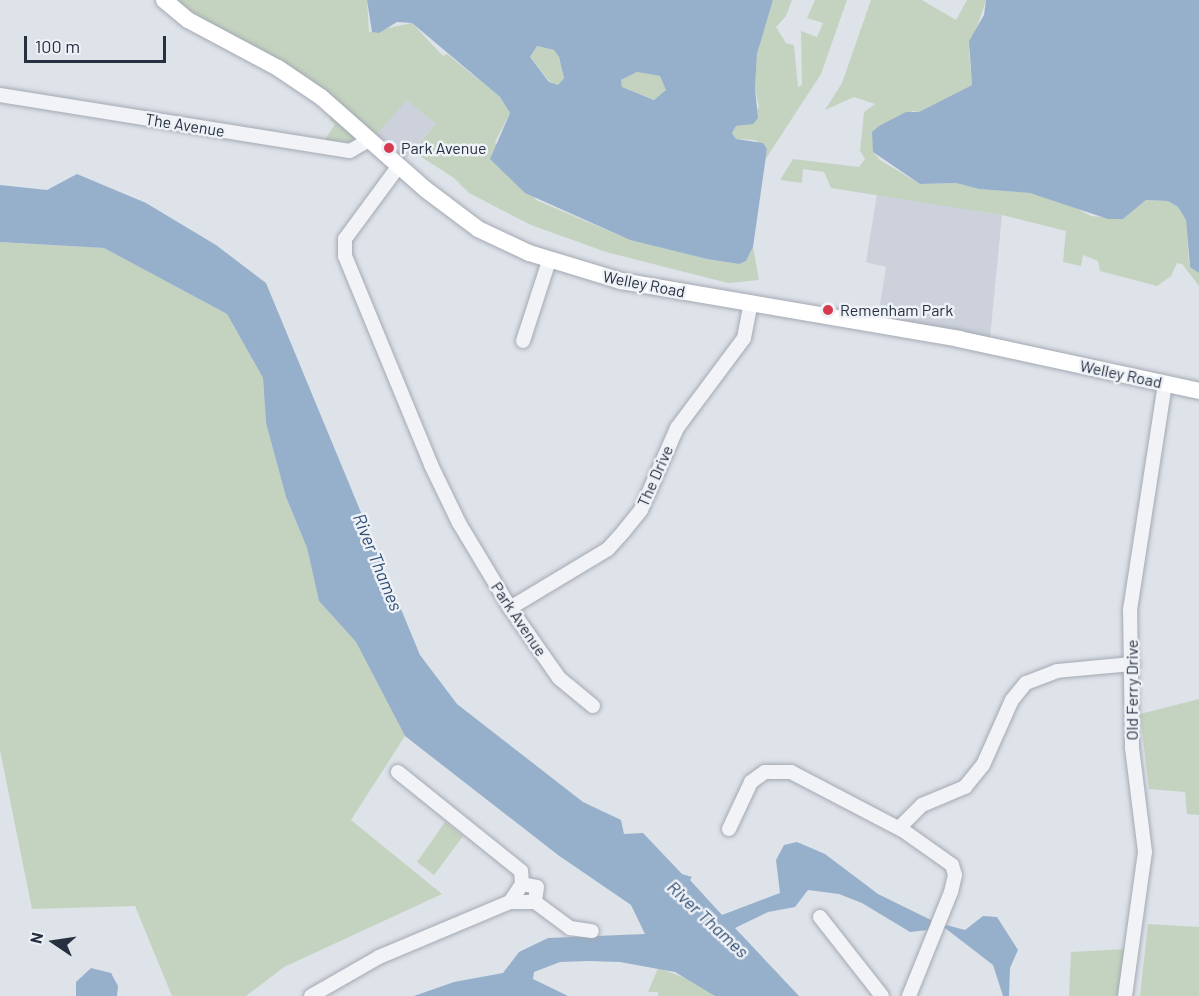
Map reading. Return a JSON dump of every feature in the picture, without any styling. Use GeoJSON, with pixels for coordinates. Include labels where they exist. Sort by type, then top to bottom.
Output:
{"type":"FeatureCollection","features":[{"type":"Feature","properties":{"kind":"main road","name":"Welley Road"},"geometry":{"type":"LineString","coordinates":[[164,0],[188,20],[278,68],[321,98],[398,167],[478,229],[549,261],[621,281],[959,339],[1199,391]]}},
{"type":"Feature","properties":{"kind":"street","name":"The Avenue"},"geometry":{"type":"LineString","coordinates":[[0,95],[350,151],[367,141]]}},
{"type":"Feature","properties":{"kind":"street","name":"Park Avenue"},"geometry":{"type":"LineString","coordinates":[[398,167],[345,239],[345,256],[430,465],[459,523],[510,608],[559,678],[593,706]]}},
{"type":"Feature","properties":{"kind":"street"},"geometry":{"type":"LineString","coordinates":[[523,341],[549,261]]}},
{"type":"Feature","properties":{"kind":"street","name":"The Drive"},"geometry":{"type":"LineString","coordinates":[[510,608],[608,549],[641,510],[677,428],[744,338],[751,303]]}},
{"type":"Feature","properties":{"kind":"street","name":"Old Ferry Drive"},"geometry":{"type":"LineString","coordinates":[[1125,996],[1146,852],[1132,747],[1134,664],[1130,610],[1165,384]]}},
{"type":"Feature","properties":{"kind":"street"},"geometry":{"type":"LineString","coordinates":[[899,828],[922,805],[965,787],[983,765],[1012,700],[1026,682],[1057,671],[1134,664]]}},
{"type":"Feature","properties":{"kind":"street"},"geometry":{"type":"LineString","coordinates":[[398,772],[521,871],[522,884],[510,902]]}},
{"type":"Feature","properties":{"kind":"street"},"geometry":{"type":"LineString","coordinates":[[729,829],[751,782],[765,772],[791,772],[899,828],[952,865],[955,875],[941,918],[909,996]]}},
{"type":"Feature","properties":{"kind":"street"},"geometry":{"type":"LineString","coordinates":[[522,884],[537,887],[535,902]]}},
{"type":"Feature","properties":{"kind":"street"},"geometry":{"type":"LineString","coordinates":[[311,996],[379,957],[510,902],[535,902],[570,928],[592,931]]}},
{"type":"Feature","properties":{"kind":"street"},"geometry":{"type":"LineString","coordinates":[[820,917],[882,996]]}},
{"type":"Feature","properties":{"kind":"shaded area"},"geometry":{"type":"Polygon","coordinates":[[[407,99],[436,124],[398,167],[370,142],[407,99]]]}},
{"type":"Feature","properties":{"kind":"shaded area"},"geometry":{"type":"Polygon","coordinates":[[[877,194],[1002,215],[990,338],[878,318],[886,267],[866,262],[877,194]]]}},
{"type":"Feature","properties":{"kind":"green space"},"geometry":{"type":"Polygon","coordinates":[[[164,0],[367,0],[369,32],[412,23],[443,56],[447,54],[500,97],[510,113],[495,142],[536,200],[630,240],[707,259],[739,264],[746,261],[753,247],[759,280],[728,283],[606,252],[531,225],[469,193],[454,178],[412,151],[436,124],[407,100],[370,142],[321,97],[164,0]]]}},
{"type":"Feature","properties":{"kind":"green space"},"geometry":{"type":"Polygon","coordinates":[[[773,0],[792,0],[786,16],[776,27],[786,43],[794,45],[798,87],[802,85],[801,31],[817,37],[823,23],[807,18],[815,0],[847,0],[821,74],[765,160],[767,149],[755,140],[736,139],[732,133],[736,126],[746,125],[759,107],[755,88],[757,54],[773,0]]]}},
{"type":"Feature","properties":{"kind":"green space"},"geometry":{"type":"Polygon","coordinates":[[[871,0],[922,0],[956,20],[967,0],[986,0],[969,51],[972,85],[919,112],[912,111],[873,152],[880,160],[920,184],[956,183],[979,189],[1030,193],[1068,204],[1091,216],[1123,219],[1146,200],[1168,201],[1178,207],[1186,220],[1189,264],[1199,273],[1199,286],[1182,264],[1177,263],[1171,276],[1157,286],[1100,271],[1098,261],[1083,255],[1081,266],[1063,262],[1066,231],[1002,215],[831,188],[824,172],[803,169],[802,183],[780,180],[793,159],[859,167],[865,159],[860,151],[864,112],[875,104],[854,97],[825,110],[842,83],[871,0]]]}},
{"type":"Feature","properties":{"kind":"green space"},"geometry":{"type":"Polygon","coordinates":[[[537,46],[554,50],[559,57],[564,78],[557,86],[550,82],[530,57],[537,46]]]}},
{"type":"Feature","properties":{"kind":"green space"},"geometry":{"type":"Polygon","coordinates":[[[637,72],[660,76],[667,90],[655,100],[622,87],[621,80],[637,72]]]}},
{"type":"Feature","properties":{"kind":"green space"},"geometry":{"type":"Polygon","coordinates":[[[330,110],[355,134],[352,142],[324,141],[335,124],[330,120],[330,110]]]}},
{"type":"Feature","properties":{"kind":"green space"},"geometry":{"type":"Polygon","coordinates":[[[0,242],[104,248],[227,314],[263,378],[266,423],[286,497],[307,548],[319,601],[356,642],[405,736],[351,820],[442,894],[284,967],[246,996],[172,996],[135,906],[32,909],[0,750],[0,242]]]}},
{"type":"Feature","properties":{"kind":"green space"},"geometry":{"type":"Polygon","coordinates":[[[1199,699],[1199,815],[1187,814],[1185,792],[1149,789],[1140,714],[1199,699]]]}},
{"type":"Feature","properties":{"kind":"green space"},"geometry":{"type":"Polygon","coordinates":[[[445,822],[463,836],[434,875],[417,862],[445,822]]]}},
{"type":"Feature","properties":{"kind":"green space"},"geometry":{"type":"Polygon","coordinates":[[[1148,924],[1199,927],[1199,996],[1140,996],[1148,924]]]}},
{"type":"Feature","properties":{"kind":"green space"},"geometry":{"type":"Polygon","coordinates":[[[1126,949],[1119,996],[1069,996],[1071,952],[1126,949]]]}},
{"type":"Feature","properties":{"kind":"green space"},"geometry":{"type":"Polygon","coordinates":[[[658,968],[694,981],[715,996],[658,996],[658,992],[648,992],[658,968]]]}},
{"type":"Feature","properties":{"kind":"water"},"geometry":{"type":"Polygon","coordinates":[[[367,0],[773,0],[757,54],[755,88],[758,118],[753,124],[736,126],[732,133],[736,139],[763,143],[767,149],[753,247],[746,261],[739,264],[707,259],[630,240],[525,193],[490,159],[510,113],[500,97],[412,23],[397,22],[379,33],[372,32],[367,0]],[[537,46],[530,57],[549,82],[558,85],[564,78],[559,57],[554,50],[537,46]],[[637,72],[621,80],[622,87],[654,100],[666,90],[660,76],[637,72]]]}},
{"type":"Feature","properties":{"kind":"water"},"geometry":{"type":"Polygon","coordinates":[[[986,0],[1199,0],[1199,273],[1190,267],[1186,220],[1178,207],[1168,201],[1146,200],[1123,219],[1108,219],[1030,193],[979,189],[956,183],[920,184],[873,152],[872,132],[879,126],[906,112],[919,112],[972,85],[969,41],[984,15],[986,0]]]}},
{"type":"Feature","properties":{"kind":"water","name":"River Thames"},"geometry":{"type":"Polygon","coordinates":[[[77,174],[146,203],[216,245],[266,283],[420,655],[457,704],[583,802],[621,820],[624,834],[643,833],[682,874],[692,877],[690,880],[722,915],[780,893],[776,860],[784,845],[797,842],[825,854],[878,894],[935,922],[965,930],[983,916],[997,917],[1018,950],[1010,968],[1009,996],[1003,996],[993,965],[945,928],[910,932],[862,903],[839,894],[808,890],[795,907],[768,912],[735,928],[799,996],[715,996],[675,972],[620,962],[588,961],[560,962],[534,972],[533,979],[568,996],[414,996],[454,982],[503,973],[519,952],[548,938],[645,934],[631,905],[558,855],[405,736],[356,642],[319,601],[307,548],[286,497],[266,423],[263,378],[227,314],[104,248],[0,242],[0,185],[47,190],[77,174]]]}},
{"type":"Feature","properties":{"kind":"water"},"geometry":{"type":"Polygon","coordinates":[[[91,968],[111,973],[118,986],[117,996],[76,996],[76,982],[91,968]]]}},
{"type":"Feature","properties":{"kind":"place","name":"Park Avenue"},"geometry":{"type":"Point","coordinates":[389,148]}},
{"type":"Feature","properties":{"kind":"place","name":"Remenham Park"},"geometry":{"type":"Point","coordinates":[828,310]}}]}
